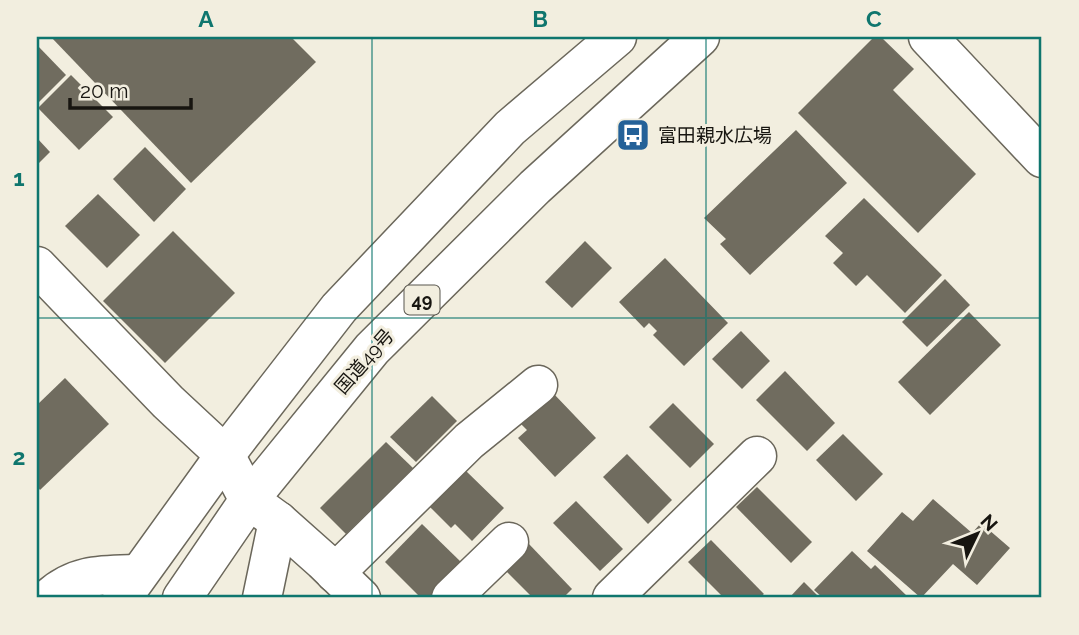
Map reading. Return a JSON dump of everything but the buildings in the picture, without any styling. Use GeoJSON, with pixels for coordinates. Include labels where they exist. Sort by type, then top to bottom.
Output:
{"type":"FeatureCollection","features":[{"type":"Feature","properties":{"kind":"main road"},"geometry":{"type":"LineString","coordinates":[[49,598],[71,582],[94,576],[130,586],[225,455],[339,308],[510,128],[617,37]]}},
{"type":"Feature","properties":{"kind":"main road","name":"国道49号"},"geometry":{"type":"LineString","coordinates":[[182,598],[264,510],[372,349],[535,187],[700,37]]}},
{"type":"Feature","properties":{"kind":"main road"},"geometry":{"type":"LineString","coordinates":[[928,37],[1040,150]]}},
{"type":"Feature","properties":{"kind":"main road"},"geometry":{"type":"LineString","coordinates":[[37,266],[168,402],[225,455],[264,510],[348,585],[469,441],[538,385]]}},
{"type":"Feature","properties":{"kind":"main road"},"geometry":{"type":"LineString","coordinates":[[612,598],[757,456]]}},
{"type":"Feature","properties":{"kind":"main road"},"geometry":{"type":"LineString","coordinates":[[262,598],[264,510]]}},
{"type":"Feature","properties":{"kind":"main road"},"geometry":{"type":"LineString","coordinates":[[451,598],[509,542]]}},
{"type":"Feature","properties":{"kind":"place","name":"富田親水広場"},"geometry":{"type":"Point","coordinates":[633,135]}}]}
